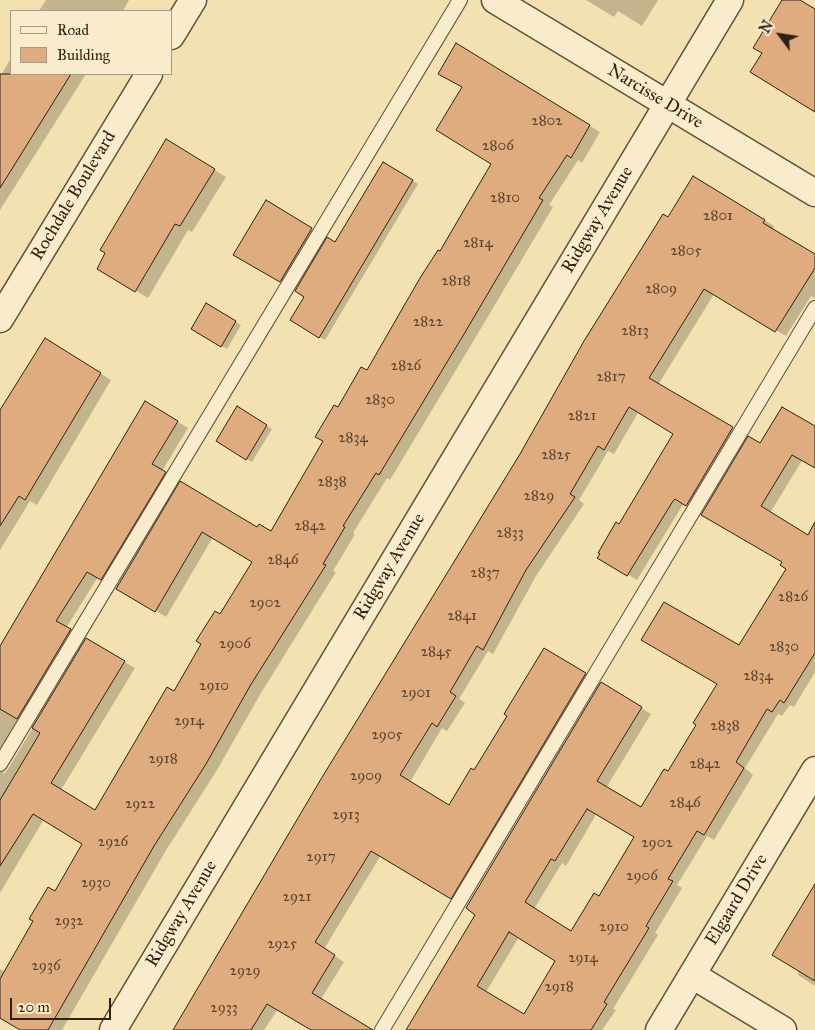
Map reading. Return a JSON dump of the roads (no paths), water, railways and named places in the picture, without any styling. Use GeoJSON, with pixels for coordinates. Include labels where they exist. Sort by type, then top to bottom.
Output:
{"type":"FeatureCollection","features":[{"type":"Feature","properties":{"kind":"street"},"geometry":{"type":"LineString","coordinates":[[172,34],[193,0]]}},
{"type":"Feature","properties":{"kind":"street","name":"Narcisse Drive"},"geometry":{"type":"LineString","coordinates":[[495,0],[815,193]]}},
{"type":"Feature","properties":{"kind":"street","name":"Ridgway Avenue"},"geometry":{"type":"LineString","coordinates":[[113,1030],[730,0]]}},
{"type":"Feature","properties":{"kind":"street","name":"Rochdale Boulevard"},"geometry":{"type":"LineString","coordinates":[[0,319],[148,75]]}},
{"type":"Feature","properties":{"kind":"street","name":"Elgaard Drive"},"geometry":{"type":"LineString","coordinates":[[659,1030],[815,770]]}},
{"type":"Feature","properties":{"kind":"street"},"geometry":{"type":"LineString","coordinates":[[692,975],[783,1030]]}},
{"type":"Feature","properties":{"kind":"lane"},"geometry":{"type":"LineString","coordinates":[[0,764],[460,0]]}},
{"type":"Feature","properties":{"kind":"lane"},"geometry":{"type":"LineString","coordinates":[[382,1030],[815,308]]}}]}
